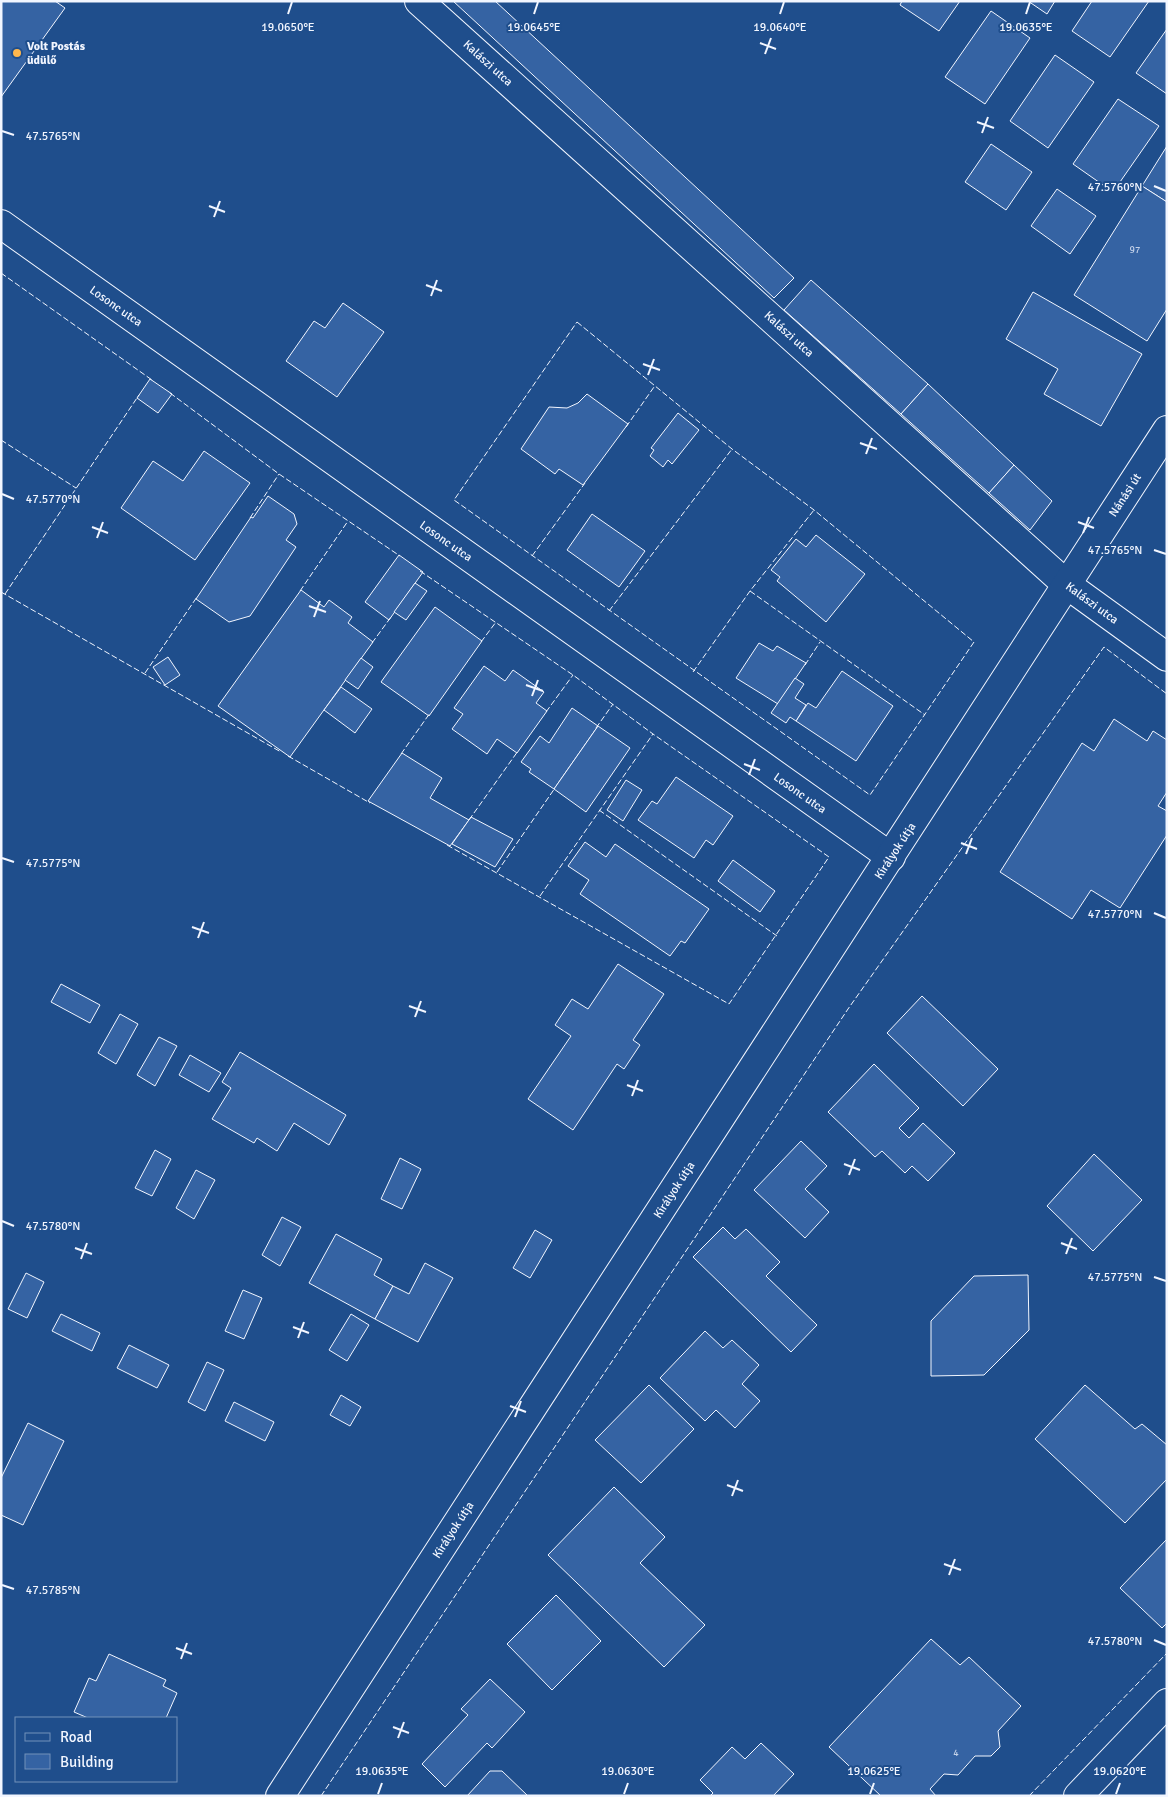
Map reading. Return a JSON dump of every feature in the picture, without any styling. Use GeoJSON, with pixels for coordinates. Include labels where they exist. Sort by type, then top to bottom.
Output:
{"type":"FeatureCollection","features":[{"type":"Feature","properties":{"kind":"street","name":"Kalászi utca"},"geometry":{"type":"LineString","coordinates":[[419,1],[1066,584],[1167,657]]}},
{"type":"Feature","properties":{"kind":"street","name":"Losonc utca"},"geometry":{"type":"LineString","coordinates":[[1,224],[891,857]]}},
{"type":"Feature","properties":{"kind":"street","name":"Nánási út"},"geometry":{"type":"LineString","coordinates":[[1066,584],[1167,430]]}},
{"type":"Feature","properties":{"kind":"street","name":"Királyok útja"},"geometry":{"type":"LineString","coordinates":[[280,1796],[891,857],[1066,584]]}},
{"type":"Feature","properties":{"kind":"street"},"geometry":{"type":"LineString","coordinates":[[1078,1796],[1167,1703]]}},
{"type":"Feature","properties":{"kind":"building","name":"Volt Postás üdülő"},"geometry":{"type":"Polygon","coordinates":[[[1,1],[55,1],[65,8],[1,97],[1,1]]]}},
{"type":"Feature","properties":{"kind":"building"},"geometry":{"type":"Polygon","coordinates":[[[453,1],[495,1],[794,278],[774,298],[453,1]]]}},
{"type":"Feature","properties":{"kind":"building"},"geometry":{"type":"Polygon","coordinates":[[[902,1],[960,1],[939,31],[900,5],[902,1]]]}},
{"type":"Feature","properties":{"kind":"building"},"geometry":{"type":"Polygon","coordinates":[[[1028,1],[1055,1],[1047,14],[1028,1]]]}},
{"type":"Feature","properties":{"kind":"building"},"geometry":{"type":"Polygon","coordinates":[[[1092,1],[1149,1],[1110,57],[1072,31],[1092,1]]]}},
{"type":"Feature","properties":{"kind":"building"},"geometry":{"type":"Polygon","coordinates":[[[991,11],[1030,38],[985,104],[945,77],[991,11]]]}},
{"type":"Feature","properties":{"kind":"building"},"geometry":{"type":"Polygon","coordinates":[[[1167,29],[1167,94],[1136,73],[1167,29]]]}},
{"type":"Feature","properties":{"kind":"building"},"geometry":{"type":"Polygon","coordinates":[[[1055,55],[1094,82],[1048,148],[1010,121],[1055,55]]]}},
{"type":"Feature","properties":{"kind":"building"},"geometry":{"type":"Polygon","coordinates":[[[1118,99],[1159,126],[1113,192],[1073,164],[1118,99]]]}},
{"type":"Feature","properties":{"kind":"building"},"geometry":{"type":"Polygon","coordinates":[[[991,144],[1032,172],[1006,210],[965,182],[991,144]]]}},
{"type":"Feature","properties":{"kind":"building"},"geometry":{"type":"Polygon","coordinates":[[[1167,146],[1167,202],[1142,186],[1167,146]]]}},
{"type":"Feature","properties":{"kind":"building"},"geometry":{"type":"Polygon","coordinates":[[[1142,186],[1167,202],[1167,309],[1147,341],[1074,295],[1142,186]]]}},
{"type":"Feature","properties":{"kind":"building"},"geometry":{"type":"Polygon","coordinates":[[[1057,189],[1096,216],[1070,254],[1031,226],[1057,189]]]}},
{"type":"Feature","properties":{"kind":"building"},"geometry":{"type":"Polygon","coordinates":[[[811,280],[928,384],[901,414],[784,310],[811,280]]]}},
{"type":"Feature","properties":{"kind":"building"},"geometry":{"type":"Polygon","coordinates":[[[1033,292],[1142,354],[1101,426],[1044,394],[1058,369],[1006,339],[1033,292]]]}},
{"type":"Feature","properties":{"kind":"building"},"geometry":{"type":"Polygon","coordinates":[[[343,303],[384,332],[337,397],[286,361],[314,321],[325,328],[343,303]]]}},
{"type":"Feature","properties":{"kind":"building"},"geometry":{"type":"Polygon","coordinates":[[[150,379],[172,394],[158,413],[137,398],[150,379]]]}},
{"type":"Feature","properties":{"kind":"building"},"geometry":{"type":"Polygon","coordinates":[[[928,384],[1014,465],[989,493],[901,414],[928,384]]]}},
{"type":"Feature","properties":{"kind":"building"},"geometry":{"type":"Polygon","coordinates":[[[587,394],[628,424],[583,485],[559,469],[555,474],[521,449],[549,407],[567,408],[578,403],[587,394]]]}},
{"type":"Feature","properties":{"kind":"building"},"geometry":{"type":"Polygon","coordinates":[[[678,413],[699,430],[672,464],[668,460],[663,467],[650,456],[654,450],[651,448],[678,413]]]}},
{"type":"Feature","properties":{"kind":"building"},"geometry":{"type":"Polygon","coordinates":[[[204,451],[250,483],[195,560],[121,508],[153,461],[183,481],[204,451]]]}},
{"type":"Feature","properties":{"kind":"building"},"geometry":{"type":"Polygon","coordinates":[[[1014,465],[1052,501],[1030,530],[989,493],[1014,465]]]}},
{"type":"Feature","properties":{"kind":"building"},"geometry":{"type":"Polygon","coordinates":[[[268,496],[294,514],[297,524],[286,540],[296,547],[250,616],[229,622],[196,599],[251,517],[253,518],[268,496]]]}},
{"type":"Feature","properties":{"kind":"building"},"geometry":{"type":"Polygon","coordinates":[[[592,514],[645,551],[619,587],[567,550],[592,514]]]}},
{"type":"Feature","properties":{"kind":"building"},"geometry":{"type":"Polygon","coordinates":[[[816,535],[865,574],[826,622],[777,581],[780,577],[771,570],[796,539],[806,547],[816,535]]]}},
{"type":"Feature","properties":{"kind":"building"},"geometry":{"type":"Polygon","coordinates":[[[399,555],[423,572],[389,620],[365,602],[399,555]]]}},
{"type":"Feature","properties":{"kind":"building"},"geometry":{"type":"Polygon","coordinates":[[[415,583],[427,591],[406,620],[394,612],[415,583]]]}},
{"type":"Feature","properties":{"kind":"building"},"geometry":{"type":"Polygon","coordinates":[[[301,590],[324,607],[329,600],[352,617],[348,623],[373,642],[290,757],[218,706],[301,590]]]}},
{"type":"Feature","properties":{"kind":"building"},"geometry":{"type":"Polygon","coordinates":[[[435,607],[482,641],[429,716],[381,682],[435,607]]]}},
{"type":"Feature","properties":{"kind":"building"},"geometry":{"type":"Polygon","coordinates":[[[759,643],[773,651],[777,646],[806,663],[778,704],[736,678],[759,643]]]}},
{"type":"Feature","properties":{"kind":"building"},"geometry":{"type":"Polygon","coordinates":[[[168,657],[180,675],[165,685],[153,667],[168,657]]]}},
{"type":"Feature","properties":{"kind":"building"},"geometry":{"type":"Polygon","coordinates":[[[361,658],[373,667],[358,689],[345,680],[361,658]]]}},
{"type":"Feature","properties":{"kind":"building"},"geometry":{"type":"Polygon","coordinates":[[[484,666],[505,681],[513,670],[544,692],[536,703],[547,711],[517,753],[497,739],[487,754],[452,729],[463,714],[454,708],[484,666]]]}},
{"type":"Feature","properties":{"kind":"building"},"geometry":{"type":"Polygon","coordinates":[[[842,671],[893,706],[856,761],[796,721],[808,703],[816,708],[842,671]]]}},
{"type":"Feature","properties":{"kind":"building"},"geometry":{"type":"Polygon","coordinates":[[[795,678],[804,684],[795,698],[806,705],[796,721],[790,717],[786,723],[771,713],[795,678]]]}},
{"type":"Feature","properties":{"kind":"building"},"geometry":{"type":"Polygon","coordinates":[[[341,687],[372,709],[355,733],[324,710],[341,687]]]}},
{"type":"Feature","properties":{"kind":"building"},"geometry":{"type":"Polygon","coordinates":[[[572,708],[598,726],[554,789],[529,772],[531,769],[521,762],[540,736],[549,743],[572,708]]]}},
{"type":"Feature","properties":{"kind":"building"},"geometry":{"type":"Polygon","coordinates":[[[1114,719],[1147,741],[1153,731],[1167,740],[1167,792],[1158,806],[1167,811],[1167,835],[1120,908],[1091,890],[1072,919],[1000,872],[1082,743],[1094,751],[1114,719]]]}},
{"type":"Feature","properties":{"kind":"building"},"geometry":{"type":"Polygon","coordinates":[[[598,726],[630,748],[586,812],[554,789],[598,726]]]}},
{"type":"Feature","properties":{"kind":"building"},"geometry":{"type":"Polygon","coordinates":[[[402,753],[442,778],[430,798],[469,820],[450,846],[368,801],[402,753]]]}},
{"type":"Feature","properties":{"kind":"building"},"geometry":{"type":"Polygon","coordinates":[[[676,777],[733,816],[713,845],[706,840],[694,858],[638,820],[652,801],[657,804],[676,777]]]}},
{"type":"Feature","properties":{"kind":"building"},"geometry":{"type":"Polygon","coordinates":[[[626,780],[642,790],[623,821],[607,810],[626,780]]]}},
{"type":"Feature","properties":{"kind":"building"},"geometry":{"type":"Polygon","coordinates":[[[471,817],[513,839],[495,867],[452,844],[471,817]]]}},
{"type":"Feature","properties":{"kind":"building"},"geometry":{"type":"Polygon","coordinates":[[[585,842],[606,857],[615,844],[709,909],[685,943],[681,941],[670,956],[580,894],[589,880],[568,866],[585,842]]]}},
{"type":"Feature","properties":{"kind":"building"},"geometry":{"type":"Polygon","coordinates":[[[733,860],[775,891],[760,912],[718,881],[733,860]]]}},
{"type":"Feature","properties":{"kind":"building"},"geometry":{"type":"Polygon","coordinates":[[[618,964],[664,994],[633,1040],[640,1045],[624,1069],[617,1064],[573,1130],[528,1099],[571,1036],[555,1025],[572,999],[588,1009],[618,964]]]}},
{"type":"Feature","properties":{"kind":"building"},"geometry":{"type":"Polygon","coordinates":[[[61,984],[100,1005],[90,1023],[51,1002],[61,984]]]}},
{"type":"Feature","properties":{"kind":"building"},"geometry":{"type":"Polygon","coordinates":[[[922,996],[998,1069],[963,1106],[887,1033],[922,996]]]}},
{"type":"Feature","properties":{"kind":"building"},"geometry":{"type":"Polygon","coordinates":[[[120,1014],[138,1024],[116,1064],[98,1053],[120,1014]]]}},
{"type":"Feature","properties":{"kind":"building"},"geometry":{"type":"Polygon","coordinates":[[[159,1037],[177,1046],[155,1086],[137,1075],[159,1037]]]}},
{"type":"Feature","properties":{"kind":"building"},"geometry":{"type":"Polygon","coordinates":[[[240,1052],[346,1115],[329,1145],[294,1123],[277,1151],[257,1138],[254,1143],[212,1119],[231,1088],[222,1082],[240,1052]]]}},
{"type":"Feature","properties":{"kind":"building"},"geometry":{"type":"Polygon","coordinates":[[[190,1055],[221,1073],[209,1092],[179,1075],[190,1055]]]}},
{"type":"Feature","properties":{"kind":"building"},"geometry":{"type":"Polygon","coordinates":[[[874,1064],[919,1108],[899,1128],[909,1138],[923,1123],[955,1153],[928,1181],[912,1166],[905,1173],[882,1151],[875,1157],[828,1112],[874,1064]]]}},
{"type":"Feature","properties":{"kind":"building"},"geometry":{"type":"Polygon","coordinates":[[[801,1141],[827,1166],[805,1189],[829,1212],[805,1238],[754,1190],[801,1141]]]}},
{"type":"Feature","properties":{"kind":"building"},"geometry":{"type":"Polygon","coordinates":[[[155,1150],[171,1159],[152,1196],[135,1188],[155,1150]]]}},
{"type":"Feature","properties":{"kind":"building"},"geometry":{"type":"Polygon","coordinates":[[[1094,1154],[1142,1200],[1093,1251],[1047,1206],[1094,1154]]]}},
{"type":"Feature","properties":{"kind":"building"},"geometry":{"type":"Polygon","coordinates":[[[400,1158],[421,1169],[402,1209],[381,1199],[400,1158]]]}},
{"type":"Feature","properties":{"kind":"building"},"geometry":{"type":"Polygon","coordinates":[[[196,1170],[215,1180],[194,1219],[176,1208],[196,1170]]]}},
{"type":"Feature","properties":{"kind":"building"},"geometry":{"type":"Polygon","coordinates":[[[282,1217],[301,1227],[280,1266],[262,1255],[282,1217]]]}},
{"type":"Feature","properties":{"kind":"building"},"geometry":{"type":"Polygon","coordinates":[[[723,1227],[735,1239],[746,1229],[780,1262],[766,1276],[817,1325],[791,1352],[693,1257],[723,1227]]]}},
{"type":"Feature","properties":{"kind":"building"},"geometry":{"type":"Polygon","coordinates":[[[535,1230],[552,1240],[530,1278],[513,1268],[535,1230]]]}},
{"type":"Feature","properties":{"kind":"building"},"geometry":{"type":"Polygon","coordinates":[[[336,1234],[382,1259],[374,1275],[393,1286],[375,1319],[309,1283],[336,1234]]]}},
{"type":"Feature","properties":{"kind":"building"},"geometry":{"type":"Polygon","coordinates":[[[425,1263],[453,1278],[418,1342],[375,1319],[393,1286],[409,1294],[425,1263]]]}},
{"type":"Feature","properties":{"kind":"building"},"geometry":{"type":"Polygon","coordinates":[[[26,1273],[44,1282],[27,1318],[8,1309],[26,1273]]]}},
{"type":"Feature","properties":{"kind":"building"},"geometry":{"type":"Polygon","coordinates":[[[1028,1275],[1029,1330],[984,1375],[931,1376],[931,1321],[974,1276],[1028,1275]]]}},
{"type":"Feature","properties":{"kind":"building"},"geometry":{"type":"Polygon","coordinates":[[[243,1290],[262,1298],[244,1339],[225,1331],[243,1290]]]}},
{"type":"Feature","properties":{"kind":"building"},"geometry":{"type":"Polygon","coordinates":[[[61,1314],[100,1333],[92,1351],[52,1331],[61,1314]]]}},
{"type":"Feature","properties":{"kind":"building"},"geometry":{"type":"Polygon","coordinates":[[[351,1314],[369,1325],[347,1361],[329,1350],[351,1314]]]}},
{"type":"Feature","properties":{"kind":"building"},"geometry":{"type":"Polygon","coordinates":[[[705,1331],[723,1348],[732,1340],[759,1365],[742,1384],[760,1401],[735,1428],[716,1410],[705,1421],[660,1378],[705,1331]]]}},
{"type":"Feature","properties":{"kind":"building"},"geometry":{"type":"Polygon","coordinates":[[[129,1345],[169,1365],[157,1388],[117,1368],[129,1345]]]}},
{"type":"Feature","properties":{"kind":"building"},"geometry":{"type":"Polygon","coordinates":[[[207,1362],[224,1370],[205,1411],[188,1402],[207,1362]]]}},
{"type":"Feature","properties":{"kind":"building"},"geometry":{"type":"Polygon","coordinates":[[[649,1385],[694,1429],[641,1483],[595,1440],[649,1385]]]}},
{"type":"Feature","properties":{"kind":"building"},"geometry":{"type":"Polygon","coordinates":[[[1085,1385],[1135,1429],[1142,1424],[1167,1445],[1167,1479],[1125,1523],[1035,1439],[1085,1385]]]}},
{"type":"Feature","properties":{"kind":"building"},"geometry":{"type":"Polygon","coordinates":[[[341,1395],[361,1407],[350,1426],[330,1415],[341,1395]]]}},
{"type":"Feature","properties":{"kind":"building"},"geometry":{"type":"Polygon","coordinates":[[[234,1402],[274,1422],[265,1441],[225,1421],[234,1402]]]}},
{"type":"Feature","properties":{"kind":"building"},"geometry":{"type":"Polygon","coordinates":[[[28,1423],[64,1441],[23,1525],[1,1515],[1,1478],[28,1423]]]}},
{"type":"Feature","properties":{"kind":"building"},"geometry":{"type":"Polygon","coordinates":[[[614,1487],[665,1537],[640,1563],[705,1625],[664,1667],[548,1555],[614,1487]]]}},
{"type":"Feature","properties":{"kind":"building"},"geometry":{"type":"Polygon","coordinates":[[[1167,1539],[1167,1623],[1162,1628],[1120,1588],[1167,1539]]]}},
{"type":"Feature","properties":{"kind":"building"},"geometry":{"type":"Polygon","coordinates":[[[556,1595],[601,1641],[552,1690],[507,1644],[556,1595]]]}},
{"type":"Feature","properties":{"kind":"building"},"geometry":{"type":"Polygon","coordinates":[[[931,1639],[960,1665],[969,1657],[1021,1706],[998,1731],[1000,1747],[991,1756],[975,1756],[958,1775],[944,1774],[930,1789],[936,1796],[881,1796],[829,1747],[931,1639]]]}},
{"type":"Feature","properties":{"kind":"building"},"geometry":{"type":"Polygon","coordinates":[[[109,1654],[166,1680],[163,1686],[177,1693],[166,1717],[86,1717],[74,1712],[89,1678],[96,1681],[109,1654]]]}},
{"type":"Feature","properties":{"kind":"building"},"geometry":{"type":"Polygon","coordinates":[[[490,1679],[525,1712],[492,1748],[487,1743],[445,1787],[422,1764],[468,1715],[461,1709],[490,1679]]]}},
{"type":"Feature","properties":{"kind":"building"},"geometry":{"type":"Polygon","coordinates":[[[761,1743],[794,1774],[773,1796],[710,1796],[713,1793],[700,1780],[732,1747],[745,1759],[761,1743]]]}},
{"type":"Feature","properties":{"kind":"building"},"geometry":{"type":"Polygon","coordinates":[[[490,1771],[502,1771],[528,1796],[467,1796],[490,1771]]]}},
{"type":"Feature","properties":{"kind":"fence"},"geometry":{"type":"LineString","coordinates":[[1,273],[152,380]]}},
{"type":"Feature","properties":{"kind":"fence"},"geometry":{"type":"LineString","coordinates":[[577,322],[732,449],[814,510],[974,642],[870,795],[454,500],[577,322]]}},
{"type":"Feature","properties":{"kind":"fence"},"geometry":{"type":"LineString","coordinates":[[626,427],[654,387]]}},
{"type":"Feature","properties":{"kind":"fence"},"geometry":{"type":"LineString","coordinates":[[170,393],[279,474],[400,556]]}},
{"type":"Feature","properties":{"kind":"fence"},"geometry":{"type":"LineString","coordinates":[[5,594],[139,395]]}},
{"type":"Feature","properties":{"kind":"fence"},"geometry":{"type":"LineString","coordinates":[[1,440],[76,488]]}},
{"type":"Feature","properties":{"kind":"fence"},"geometry":{"type":"LineString","coordinates":[[609,611],[732,449]]}},
{"type":"Feature","properties":{"kind":"fence"},"geometry":{"type":"LineString","coordinates":[[250,518],[279,474]]}},
{"type":"Feature","properties":{"kind":"fence"},"geometry":{"type":"LineString","coordinates":[[532,556],[585,483]]}},
{"type":"Feature","properties":{"kind":"fence"},"geometry":{"type":"LineString","coordinates":[[693,672],[750,591],[814,510]]}},
{"type":"Feature","properties":{"kind":"fence"},"geometry":{"type":"LineString","coordinates":[[300,591],[348,521]]}},
{"type":"Feature","properties":{"kind":"fence"},"geometry":{"type":"LineString","coordinates":[[420,571],[573,675],[653,734],[829,857],[729,1004],[447,845]]}},
{"type":"Feature","properties":{"kind":"fence"},"geometry":{"type":"LineString","coordinates":[[750,591],[925,715]]}},
{"type":"Feature","properties":{"kind":"fence"},"geometry":{"type":"LineString","coordinates":[[1,592],[281,752]]}},
{"type":"Feature","properties":{"kind":"fence"},"geometry":{"type":"LineString","coordinates":[[145,673],[197,597]]}},
{"type":"Feature","properties":{"kind":"fence"},"geometry":{"type":"LineString","coordinates":[[372,643],[391,617]]}},
{"type":"Feature","properties":{"kind":"fence"},"geometry":{"type":"LineString","coordinates":[[481,642],[496,622]]}},
{"type":"Feature","properties":{"kind":"fence"},"geometry":{"type":"LineString","coordinates":[[805,665],[820,642]]}},
{"type":"Feature","properties":{"kind":"fence"},"geometry":{"type":"LineString","coordinates":[[321,1796],[848,1009],[1104,647],[1167,694]]}},
{"type":"Feature","properties":{"kind":"fence"},"geometry":{"type":"LineString","coordinates":[[546,712],[573,675]]}},
{"type":"Feature","properties":{"kind":"fence"},"geometry":{"type":"LineString","coordinates":[[596,728],[613,704]]}},
{"type":"Feature","properties":{"kind":"fence"},"geometry":{"type":"LineString","coordinates":[[401,754],[430,713]]}},
{"type":"Feature","properties":{"kind":"fence"},"geometry":{"type":"LineString","coordinates":[[540,896],[653,734]]}},
{"type":"Feature","properties":{"kind":"fence"},"geometry":{"type":"LineString","coordinates":[[469,820],[518,751]]}},
{"type":"Feature","properties":{"kind":"fence"},"geometry":{"type":"LineString","coordinates":[[288,756],[370,803]]}},
{"type":"Feature","properties":{"kind":"fence"},"geometry":{"type":"LineString","coordinates":[[497,872],[555,788]]}},
{"type":"Feature","properties":{"kind":"fence"},"geometry":{"type":"LineString","coordinates":[[599,810],[777,936]]}},
{"type":"Feature","properties":{"kind":"fence"},"geometry":{"type":"LineString","coordinates":[[1029,1796],[1167,1653]]}},
{"type":"Feature","properties":{"kind":"place","name":"Volt Postás üdülő"},"geometry":{"type":"Point","coordinates":[17,53]}}]}
